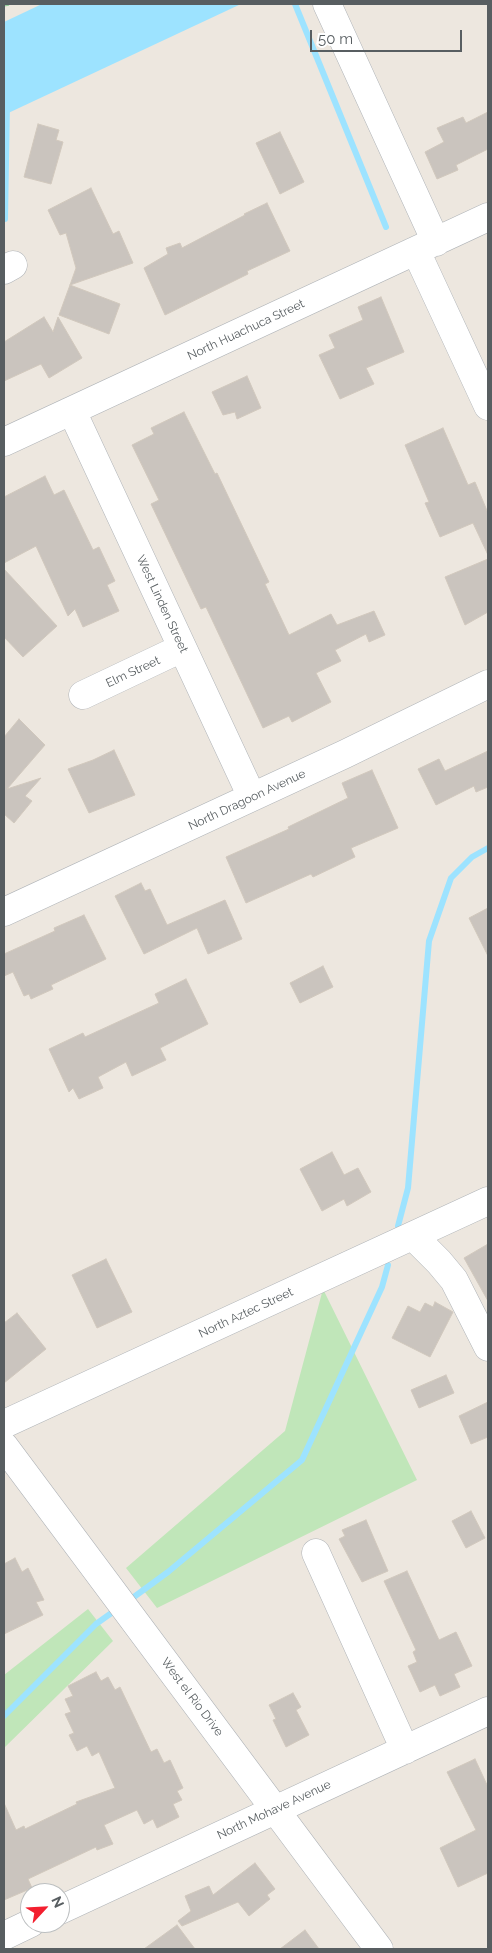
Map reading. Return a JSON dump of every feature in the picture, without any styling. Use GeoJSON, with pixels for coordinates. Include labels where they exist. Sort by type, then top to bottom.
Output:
{"type":"FeatureCollection","features":[{"type":"Feature","properties":{"kind":"street"},"geometry":{"type":"LineString","coordinates":[[327,4],[426,246],[488,406]]}},
{"type":"Feature","properties":{"kind":"street","name":"North Huachuca Street"},"geometry":{"type":"LineString","coordinates":[[4,442],[488,217]]}},
{"type":"Feature","properties":{"kind":"street","name":"West Linden Street"},"geometry":{"type":"LineString","coordinates":[[72,411],[252,797]]}},
{"type":"Feature","properties":{"kind":"street","name":"Elm Street"},"geometry":{"type":"LineString","coordinates":[[83,695],[182,648]]}},
{"type":"Feature","properties":{"kind":"street","name":"North Dragoon Avenue"},"geometry":{"type":"LineString","coordinates":[[4,912],[252,797],[488,684]]}},
{"type":"Feature","properties":{"kind":"street","name":"North Aztec Street"},"geometry":{"type":"LineString","coordinates":[[4,1424],[488,1201]]}},
{"type":"Feature","properties":{"kind":"street"},"geometry":{"type":"LineString","coordinates":[[413,1236],[454,1280],[488,1347]]}},
{"type":"Feature","properties":{"kind":"street","name":"West el Rio Drive"},"geometry":{"type":"LineString","coordinates":[[4,1446],[379,1949]]}},
{"type":"Feature","properties":{"kind":"street"},"geometry":{"type":"LineString","coordinates":[[316,1553],[405,1750]]}},
{"type":"Feature","properties":{"kind":"street","name":"North Mohave Avenue"},"geometry":{"type":"LineString","coordinates":[[70,1905],[488,1711]]}},
{"type":"Feature","properties":{"kind":"street"},"geometry":{"type":"LineString","coordinates":[[4,1936],[20,1928]]}},
{"type":"Feature","properties":{"kind":"path"},"geometry":{"type":"LineString","coordinates":[[4,5],[10,4]]}},
{"type":"Feature","properties":{"kind":"green space"},"geometry":{"type":"Polygon","coordinates":[[[323,1289],[417,1480],[157,1608],[126,1568],[285,1431],[323,1289]]]}},
{"type":"Feature","properties":{"kind":"green space"},"geometry":{"type":"Polygon","coordinates":[[[88,1609],[113,1641],[4,1748],[4,1675],[88,1609]]]}},
{"type":"Feature","properties":{"kind":"water"},"geometry":{"type":"Polygon","coordinates":[[[42,4],[241,4],[4,115],[4,22],[42,4]]]}},
{"type":"Feature","properties":{"kind":"building"},"geometry":{"type":"Polygon","coordinates":[[[488,112],[488,149],[456,165],[458,170],[437,179],[425,152],[444,142],[437,128],[463,117],[466,123],[488,112]]]}},
{"type":"Feature","properties":{"kind":"building"},"geometry":{"type":"Polygon","coordinates":[[[38,124],[59,130],[56,140],[63,142],[51,184],[24,177],[38,124]]]}},
{"type":"Feature","properties":{"kind":"building"},"geometry":{"type":"Polygon","coordinates":[[[280,132],[304,182],[280,194],[256,143],[280,132]]]}},
{"type":"Feature","properties":{"kind":"building"},"geometry":{"type":"Polygon","coordinates":[[[91,188],[113,234],[119,231],[133,263],[70,285],[76,268],[66,233],[60,235],[48,210],[91,188]]]}},
{"type":"Feature","properties":{"kind":"building"},"geometry":{"type":"Polygon","coordinates":[[[267,203],[290,251],[247,271],[248,274],[165,315],[144,268],[168,254],[166,248],[180,243],[182,248],[267,203]]]}},
{"type":"Feature","properties":{"kind":"building"},"geometry":{"type":"Polygon","coordinates":[[[70,285],[120,304],[109,334],[59,315],[70,285]]]}},
{"type":"Feature","properties":{"kind":"building"},"geometry":{"type":"Polygon","coordinates":[[[381,297],[404,352],[366,368],[374,384],[340,399],[319,355],[335,348],[329,335],[363,320],[358,307],[381,297]]]}},
{"type":"Feature","properties":{"kind":"building"},"geometry":{"type":"Polygon","coordinates":[[[44,317],[53,332],[58,317],[82,358],[49,378],[41,364],[4,381],[4,342],[44,317]]]}},
{"type":"Feature","properties":{"kind":"building"},"geometry":{"type":"Polygon","coordinates":[[[247,376],[261,408],[237,419],[235,412],[223,415],[212,392],[247,376]]]}},
{"type":"Feature","properties":{"kind":"building"},"geometry":{"type":"Polygon","coordinates":[[[184,412],[215,474],[217,473],[269,582],[265,584],[289,635],[331,614],[337,625],[374,611],[385,635],[369,642],[366,634],[335,650],[341,661],[316,673],[331,702],[292,722],[289,716],[263,728],[206,607],[201,609],[151,504],[159,500],[132,445],[154,434],[151,428],[184,412]]]}},
{"type":"Feature","properties":{"kind":"building"},"geometry":{"type":"Polygon","coordinates":[[[443,428],[468,485],[475,482],[488,513],[488,555],[473,523],[440,537],[425,503],[429,502],[405,445],[443,428]]]}},
{"type":"Feature","properties":{"kind":"building"},"geometry":{"type":"Polygon","coordinates":[[[45,476],[54,495],[64,490],[93,550],[99,547],[115,581],[107,585],[119,611],[83,627],[75,609],[68,616],[36,546],[4,563],[4,497],[45,476]]]}},
{"type":"Feature","properties":{"kind":"building"},"geometry":{"type":"Polygon","coordinates":[[[488,559],[488,612],[465,625],[445,577],[488,559]]]}},
{"type":"Feature","properties":{"kind":"building"},"geometry":{"type":"Polygon","coordinates":[[[4,569],[57,626],[23,657],[4,637],[4,569]]]}},
{"type":"Feature","properties":{"kind":"building"},"geometry":{"type":"Polygon","coordinates":[[[19,719],[45,745],[7,789],[41,778],[25,796],[32,801],[14,823],[4,814],[4,737],[19,719]]]}},
{"type":"Feature","properties":{"kind":"building"},"geometry":{"type":"Polygon","coordinates":[[[114,750],[135,795],[89,813],[68,769],[114,750]]]}},
{"type":"Feature","properties":{"kind":"building"},"geometry":{"type":"Polygon","coordinates":[[[488,751],[488,787],[476,792],[474,786],[436,805],[418,769],[439,759],[445,771],[488,751]]]}},
{"type":"Feature","properties":{"kind":"building"},"geometry":{"type":"Polygon","coordinates":[[[372,770],[398,828],[351,848],[355,857],[313,877],[311,874],[246,903],[226,857],[289,829],[288,827],[348,798],[342,783],[372,770]]]}},
{"type":"Feature","properties":{"kind":"building"},"geometry":{"type":"Polygon","coordinates":[[[141,883],[145,891],[150,889],[167,925],[225,900],[242,939],[208,954],[197,928],[144,954],[115,896],[141,883]]]}},
{"type":"Feature","properties":{"kind":"building"},"geometry":{"type":"Polygon","coordinates":[[[488,908],[488,956],[469,918],[488,908]]]}},
{"type":"Feature","properties":{"kind":"building"},"geometry":{"type":"Polygon","coordinates":[[[84,915],[106,959],[51,985],[53,989],[31,999],[29,994],[24,996],[13,972],[4,976],[4,954],[55,931],[54,928],[84,915]]]}},
{"type":"Feature","properties":{"kind":"building"},"geometry":{"type":"Polygon","coordinates":[[[323,966],[333,987],[300,1003],[290,983],[323,966]]]}},
{"type":"Feature","properties":{"kind":"building"},"geometry":{"type":"Polygon","coordinates":[[[186,979],[208,1024],[160,1048],[166,1060],[132,1076],[126,1062],[98,1077],[103,1088],[79,1099],[73,1088],[69,1092],[49,1049],[83,1033],[85,1037],[159,1003],[155,994],[186,979]]]}},
{"type":"Feature","properties":{"kind":"building"},"geometry":{"type":"Polygon","coordinates":[[[332,1152],[344,1175],[358,1168],[371,1192],[347,1206],[344,1199],[322,1211],[300,1169],[332,1152]]]}},
{"type":"Feature","properties":{"kind":"building"},"geometry":{"type":"Polygon","coordinates":[[[488,1244],[488,1301],[464,1258],[488,1244]]]}},
{"type":"Feature","properties":{"kind":"building"},"geometry":{"type":"Polygon","coordinates":[[[106,1259],[132,1312],[97,1328],[72,1275],[106,1259]]]}},
{"type":"Feature","properties":{"kind":"building"},"geometry":{"type":"Polygon","coordinates":[[[435,1302],[453,1312],[430,1357],[392,1338],[408,1306],[420,1312],[425,1303],[433,1307],[435,1302]]]}},
{"type":"Feature","properties":{"kind":"building"},"geometry":{"type":"Polygon","coordinates":[[[17,1313],[46,1349],[4,1383],[4,1323],[17,1313]]]}},
{"type":"Feature","properties":{"kind":"building"},"geometry":{"type":"Polygon","coordinates":[[[446,1375],[454,1393],[419,1408],[411,1390],[446,1375]]]}},
{"type":"Feature","properties":{"kind":"building"},"geometry":{"type":"Polygon","coordinates":[[[488,1402],[488,1437],[471,1444],[459,1416],[488,1402]]]}},
{"type":"Feature","properties":{"kind":"building"},"geometry":{"type":"Polygon","coordinates":[[[471,1511],[485,1538],[466,1548],[452,1521],[471,1511]]]}},
{"type":"Feature","properties":{"kind":"building"},"geometry":{"type":"Polygon","coordinates":[[[366,1520],[388,1571],[362,1582],[339,1539],[345,1536],[342,1530],[366,1520]]]}},
{"type":"Feature","properties":{"kind":"building"},"geometry":{"type":"Polygon","coordinates":[[[15,1558],[22,1572],[28,1568],[44,1600],[36,1602],[43,1615],[4,1634],[4,1564],[15,1558]]]}},
{"type":"Feature","properties":{"kind":"building"},"geometry":{"type":"Polygon","coordinates":[[[407,1571],[439,1640],[456,1632],[472,1666],[454,1674],[460,1687],[440,1696],[435,1685],[420,1692],[408,1666],[417,1662],[413,1652],[416,1650],[384,1581],[407,1571]]]}},
{"type":"Feature","properties":{"kind":"building"},"geometry":{"type":"Polygon","coordinates":[[[96,1672],[101,1681],[108,1677],[115,1690],[120,1687],[151,1752],[157,1749],[164,1763],[170,1760],[183,1788],[177,1791],[182,1800],[173,1804],[179,1817],[157,1828],[153,1819],[144,1824],[137,1810],[104,1825],[113,1844],[97,1850],[96,1847],[28,1879],[30,1883],[20,1883],[20,1893],[4,1900],[4,1803],[16,1830],[24,1826],[25,1829],[77,1804],[76,1802],[115,1788],[99,1752],[92,1756],[87,1746],[77,1751],[69,1735],[74,1733],[65,1714],[71,1712],[65,1699],[73,1696],[68,1686],[96,1672]]]}},
{"type":"Feature","properties":{"kind":"building"},"geometry":{"type":"Polygon","coordinates":[[[293,1693],[301,1707],[296,1710],[309,1735],[286,1747],[273,1720],[276,1719],[269,1705],[293,1693]]]}},
{"type":"Feature","properties":{"kind":"building"},"geometry":{"type":"Polygon","coordinates":[[[475,1759],[488,1787],[488,1873],[458,1887],[440,1848],[476,1830],[447,1772],[475,1759]]]}},
{"type":"Feature","properties":{"kind":"building"},"geometry":{"type":"Polygon","coordinates":[[[255,1863],[275,1889],[267,1895],[270,1899],[249,1916],[238,1902],[182,1926],[178,1921],[191,1911],[185,1896],[209,1886],[213,1895],[255,1863]]]}},
{"type":"Feature","properties":{"kind":"building"},"geometry":{"type":"Polygon","coordinates":[[[177,1925],[195,1949],[144,1949],[177,1925]]]}},
{"type":"Feature","properties":{"kind":"building"},"geometry":{"type":"Polygon","coordinates":[[[305,1930],[319,1949],[280,1949],[305,1930]]]}},
{"type":"Feature","properties":{"kind":"waterway"},"geometry":{"type":"LineString","coordinates":[[295,4],[386,227]]}},
{"type":"Feature","properties":{"kind":"waterway"},"geometry":{"type":"LineString","coordinates":[[5,219],[7,105]]}},
{"type":"Feature","properties":{"kind":"waterway"},"geometry":{"type":"LineString","coordinates":[[398,1226],[408,1188],[429,941],[451,878],[472,857],[488,848]]}},
{"type":"Feature","properties":{"kind":"waterway"},"geometry":{"type":"LineString","coordinates":[[127,1602],[168,1572],[302,1460],[382,1287],[388,1265]]}},
{"type":"Feature","properties":{"kind":"waterway"},"geometry":{"type":"LineString","coordinates":[[4,1716],[96,1624],[117,1609]]}}]}
